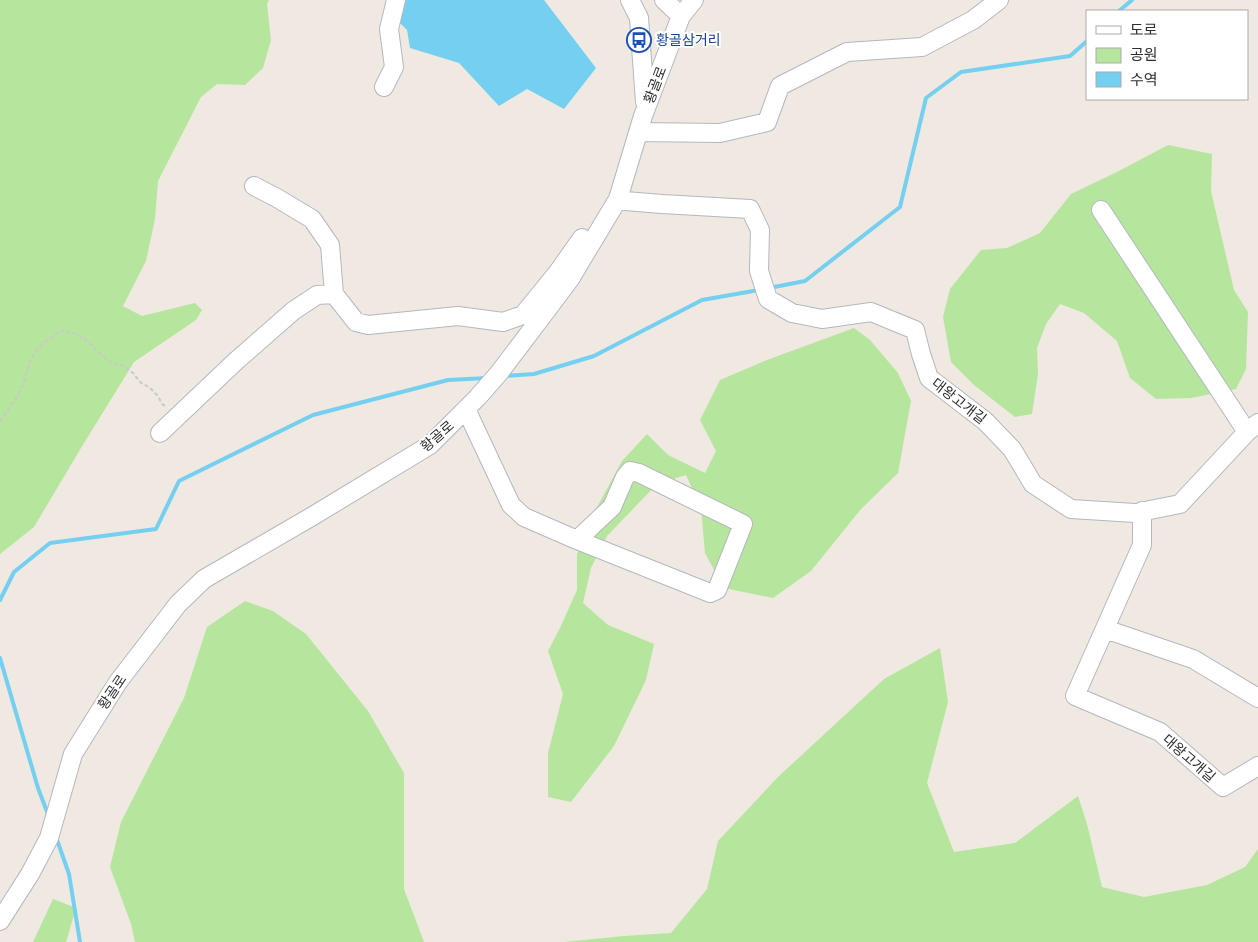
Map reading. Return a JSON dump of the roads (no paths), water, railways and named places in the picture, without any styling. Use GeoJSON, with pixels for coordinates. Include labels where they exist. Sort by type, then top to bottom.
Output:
{"type":"FeatureCollection","features":[{"type":"Feature","properties":{"kind":"street"},"geometry":{"type":"LineString","coordinates":[[384,88],[394,67],[389,29],[396,0]]}},
{"type":"Feature","properties":{"kind":"street"},"geometry":{"type":"LineString","coordinates":[[630,0],[639,18],[646,109]]}},
{"type":"Feature","properties":{"kind":"street"},"geometry":{"type":"LineString","coordinates":[[664,0],[681,16]]}},
{"type":"Feature","properties":{"kind":"street","name":"황골로"},"geometry":{"type":"LineString","coordinates":[[0,920],[30,874],[49,838],[73,754],[118,682],[178,604],[204,579],[430,445],[499,373],[570,279],[616,202],[646,109],[681,16],[694,0]]}},
{"type":"Feature","properties":{"kind":"street"},"geometry":{"type":"LineString","coordinates":[[639,132],[720,133],[767,122],[780,86],[847,52],[922,47],[973,20],[999,0]]}},
{"type":"Feature","properties":{"kind":"street"},"geometry":{"type":"LineString","coordinates":[[254,186],[312,219],[330,245],[334,294],[356,322],[368,325],[458,316],[503,322],[523,315],[587,232],[616,202]]}},
{"type":"Feature","properties":{"kind":"street","name":"대왕고개길"},"geometry":{"type":"LineString","coordinates":[[616,202],[750,209],[760,230],[759,271],[766,291],[792,313],[822,319],[871,312],[915,330],[920,354],[929,378],[985,421],[1012,449],[1033,484],[1072,509],[1135,513],[1180,504],[1253,428],[1102,210]]}},
{"type":"Feature","properties":{"kind":"street"},"geometry":{"type":"LineString","coordinates":[[160,433],[236,361],[293,311],[317,296],[334,294]]}},
{"type":"Feature","properties":{"kind":"street"},"geometry":{"type":"LineString","coordinates":[[472,403],[511,505],[524,517],[577,540],[710,593],[717,590],[742,524],[639,473],[630,471],[612,507],[577,540]]}},
{"type":"Feature","properties":{"kind":"street","name":"대왕고개길"},"geometry":{"type":"LineString","coordinates":[[1142,511],[1142,544],[1075,696],[1160,732],[1223,787],[1258,766]]}},
{"type":"Feature","properties":{"kind":"street"},"geometry":{"type":"LineString","coordinates":[[1105,629],[1192,659],[1258,698]]}},
{"type":"Feature","properties":{"kind":"water"},"geometry":{"type":"Polygon","coordinates":[[[404,0],[544,0],[596,68],[564,109],[527,89],[499,106],[459,63],[410,48],[407,30],[395,18],[404,0]]]}},
{"type":"Feature","properties":{"kind":"waterway"},"geometry":{"type":"LineString","coordinates":[[1120,10],[1132,0]]}},
{"type":"Feature","properties":{"kind":"waterway"},"geometry":{"type":"LineString","coordinates":[[769,288],[805,281],[900,207],[926,98],[961,72],[1070,56],[1086,42]]}},
{"type":"Feature","properties":{"kind":"waterway"},"geometry":{"type":"LineString","coordinates":[[504,376],[534,374],[594,356],[702,300],[759,290]]}},
{"type":"Feature","properties":{"kind":"waterway"},"geometry":{"type":"LineString","coordinates":[[0,600],[14,572],[50,543],[156,529],[179,481],[313,415],[448,380],[487,378]]}},
{"type":"Feature","properties":{"kind":"waterway"},"geometry":{"type":"LineString","coordinates":[[0,658],[38,788],[49,817]]}},
{"type":"Feature","properties":{"kind":"waterway"},"geometry":{"type":"LineString","coordinates":[[56,837],[69,874],[80,942]]}},
{"type":"Feature","properties":{"kind":"place","name":"황골삼거리"},"geometry":{"type":"Point","coordinates":[639,40]}}]}
